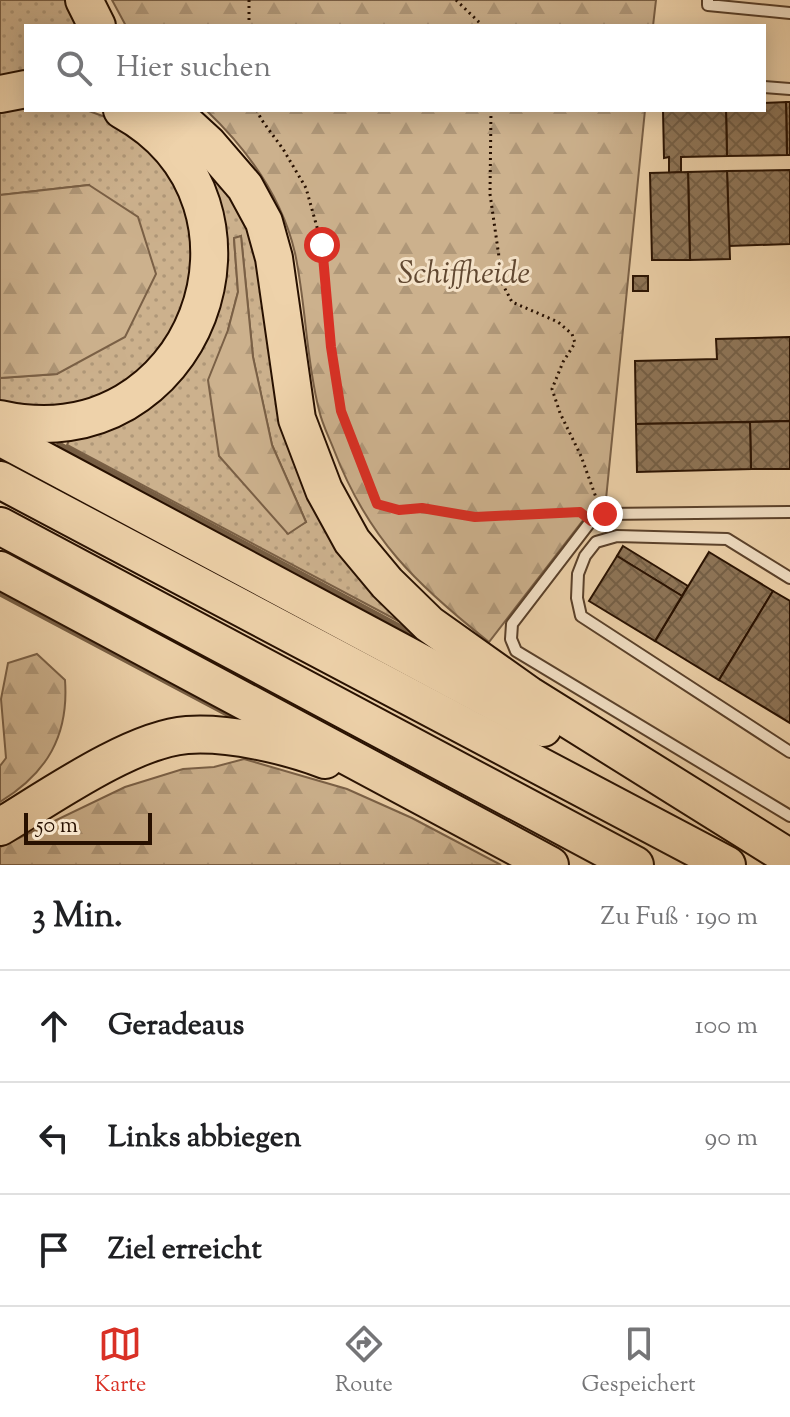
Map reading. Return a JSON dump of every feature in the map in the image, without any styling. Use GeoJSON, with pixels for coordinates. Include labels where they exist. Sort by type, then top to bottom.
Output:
{"type":"FeatureCollection","features":[{"type":"Feature","properties":{"kind":"highway"},"geometry":{"type":"LineString","coordinates":[[84,0],[96,24]]}},
{"type":"Feature","properties":{"kind":"highway"},"geometry":{"type":"LineString","coordinates":[[0,94],[24,89]]}},
{"type":"Feature","properties":{"kind":"highway"},"geometry":{"type":"LineString","coordinates":[[0,419],[28,426],[68,424],[87,420],[124,404],[157,380],[170,365],[200,313],[209,253],[203,213],[196,194],[176,157],[147,127],[125,112]]}},
{"type":"Feature","properties":{"kind":"highway"},"geometry":{"type":"LineString","coordinates":[[173,112],[208,144],[245,187],[264,222],[274,258],[297,419],[324,490],[352,541],[387,583],[429,624],[529,695],[790,858]]}},
{"type":"Feature","properties":{"kind":"highway"},"geometry":{"type":"LineString","coordinates":[[0,437],[517,715],[741,828]]}},
{"type":"Feature","properties":{"kind":"highway"},"geometry":{"type":"LineString","coordinates":[[0,480],[727,865]]}},
{"type":"Feature","properties":{"kind":"highway"},"geometry":{"type":"LineString","coordinates":[[0,526],[635,865]]}},
{"type":"Feature","properties":{"kind":"highway"},"geometry":{"type":"LineString","coordinates":[[0,570],[550,865]]}},
{"type":"Feature","properties":{"kind":"highway"},"geometry":{"type":"LineString","coordinates":[[0,827],[119,758],[185,735],[224,737],[298,750],[445,809]]}},
{"type":"Feature","properties":{"kind":"lane"},"geometry":{"type":"LineString","coordinates":[[708,0],[708,5],[790,13]]}},
{"type":"Feature","properties":{"kind":"lane"},"geometry":{"type":"LineString","coordinates":[[766,87],[790,89]]}},
{"type":"Feature","properties":{"kind":"lane"},"geometry":{"type":"LineString","coordinates":[[790,512],[605,514],[591,521],[512,624],[511,639],[516,651],[790,816]]}},
{"type":"Feature","properties":{"kind":"lane"},"geometry":{"type":"LineString","coordinates":[[790,578],[727,539],[617,536],[596,542],[585,556],[578,574],[577,598],[581,616],[790,752]]}},
{"type":"Feature","properties":{"kind":"path"},"geometry":{"type":"LineString","coordinates":[[249,0],[249,24]]}},
{"type":"Feature","properties":{"kind":"path"},"geometry":{"type":"LineString","coordinates":[[456,0],[481,24]]}},
{"type":"Feature","properties":{"kind":"path"},"geometry":{"type":"LineString","coordinates":[[258,112],[306,188],[322,245],[331,347],[341,411],[377,504],[399,510],[422,508],[475,517],[580,512],[591,521]]}},
{"type":"Feature","properties":{"kind":"path"},"geometry":{"type":"LineString","coordinates":[[491,112],[490,194],[503,285],[512,302],[558,322],[572,334],[575,343],[552,389],[581,456],[595,499],[605,514]]}},
{"type":"Feature","properties":{"kind":"green space"},"geometry":{"type":"Polygon","coordinates":[[[0,0],[73,0],[84,24],[24,24],[24,79],[0,82],[0,0]]]}},
{"type":"Feature","properties":{"kind":"green space"},"geometry":{"type":"Polygon","coordinates":[[[112,0],[656,0],[653,24],[125,24],[112,0]]]}},
{"type":"Feature","properties":{"kind":"green space"},"geometry":{"type":"Polygon","coordinates":[[[24,105],[24,112],[92,112],[108,118],[164,164],[190,219],[193,293],[162,356],[85,407],[0,405],[0,378],[57,374],[89,185],[0,195],[0,109],[24,105]]]}},
{"type":"Feature","properties":{"kind":"green space"},"geometry":{"type":"Polygon","coordinates":[[[142,112],[155,112],[199,153],[233,195],[261,261],[284,421],[438,642],[67,445],[70,438],[114,423],[219,269],[142,112]],[[241,236],[234,239],[238,292],[228,330],[287,533],[306,522],[272,445],[253,357],[241,236]]]}},
{"type":"Feature","properties":{"kind":"green space","name":"Schiffheide"},"geometry":{"type":"Polygon","coordinates":[[[208,112],[645,112],[605,509],[591,510],[489,642],[417,580],[397,558],[362,510],[347,481],[319,410],[299,273],[289,232],[272,193],[235,141],[208,112]]]}},
{"type":"Feature","properties":{"kind":"green space"},"geometry":{"type":"Polygon","coordinates":[[[89,185],[138,217],[156,274],[125,337],[57,374],[0,378],[0,195],[89,185]]]}},
{"type":"Feature","properties":{"kind":"green space"},"geometry":{"type":"Polygon","coordinates":[[[241,236],[253,357],[272,445],[306,522],[288,534],[219,456],[208,380],[228,330],[238,292],[234,238],[241,236]]]}},
{"type":"Feature","properties":{"kind":"green space"},"geometry":{"type":"Polygon","coordinates":[[[37,654],[65,680],[59,736],[31,779],[0,802],[0,766],[6,758],[1,699],[8,663],[37,654]]]}},
{"type":"Feature","properties":{"kind":"green space"},"geometry":{"type":"Polygon","coordinates":[[[244,759],[347,789],[412,818],[501,865],[0,865],[0,847],[125,787],[183,769],[214,767],[244,759]]]}},
{"type":"Feature","properties":{"kind":"building"},"geometry":{"type":"Polygon","coordinates":[[[786,102],[790,102],[790,155],[787,155],[786,102]]]}},
{"type":"Feature","properties":{"kind":"building"},"geometry":{"type":"Polygon","coordinates":[[[786,102],[787,155],[727,156],[726,112],[766,112],[766,103],[786,102]]]}},
{"type":"Feature","properties":{"kind":"building"},"geometry":{"type":"Polygon","coordinates":[[[663,112],[726,112],[727,156],[681,157],[681,172],[669,173],[669,157],[664,158],[663,112]]]}},
{"type":"Feature","properties":{"kind":"building"},"geometry":{"type":"Polygon","coordinates":[[[790,170],[790,244],[729,246],[727,171],[790,170]]]}},
{"type":"Feature","properties":{"kind":"building"},"geometry":{"type":"Polygon","coordinates":[[[727,171],[730,259],[690,260],[688,172],[727,171]]]}},
{"type":"Feature","properties":{"kind":"building"},"geometry":{"type":"Polygon","coordinates":[[[688,172],[690,260],[652,260],[650,173],[688,172]]]}},
{"type":"Feature","properties":{"kind":"building"},"geometry":{"type":"Polygon","coordinates":[[[633,276],[648,276],[648,291],[633,291],[633,276]]]}},
{"type":"Feature","properties":{"kind":"building"},"geometry":{"type":"Polygon","coordinates":[[[790,337],[790,421],[636,424],[635,361],[717,359],[716,339],[790,337]]]}},
{"type":"Feature","properties":{"kind":"building"},"geometry":{"type":"Polygon","coordinates":[[[790,421],[790,469],[751,469],[750,422],[790,421]]]}},
{"type":"Feature","properties":{"kind":"building"},"geometry":{"type":"Polygon","coordinates":[[[750,422],[751,469],[637,472],[636,424],[750,422]]]}},
{"type":"Feature","properties":{"kind":"building"},"geometry":{"type":"Polygon","coordinates":[[[623,546],[688,586],[682,596],[617,556],[623,546]]]}},
{"type":"Feature","properties":{"kind":"building"},"geometry":{"type":"Polygon","coordinates":[[[709,552],[773,591],[719,680],[655,641],[709,552]]]}},
{"type":"Feature","properties":{"kind":"building"},"geometry":{"type":"Polygon","coordinates":[[[617,556],[682,596],[655,641],[589,601],[617,556]]]}},
{"type":"Feature","properties":{"kind":"building"},"geometry":{"type":"Polygon","coordinates":[[[773,591],[790,601],[790,723],[719,680],[773,591]]]}},
{"type":"Feature","properties":{"kind":"waterway"},"geometry":{"type":"LineString","coordinates":[[59,444],[416,635]]}},
{"type":"Feature","properties":{"kind":"waterway"},"geometry":{"type":"LineString","coordinates":[[0,594],[242,722]]}},
{"type":"Feature","properties":{"kind":"route"},"geometry":{"type":"LineString","coordinates":[[322,245],[331,347],[341,411],[377,504],[399,510],[422,508],[475,517],[580,512],[591,521],[605,514]]}}]}
